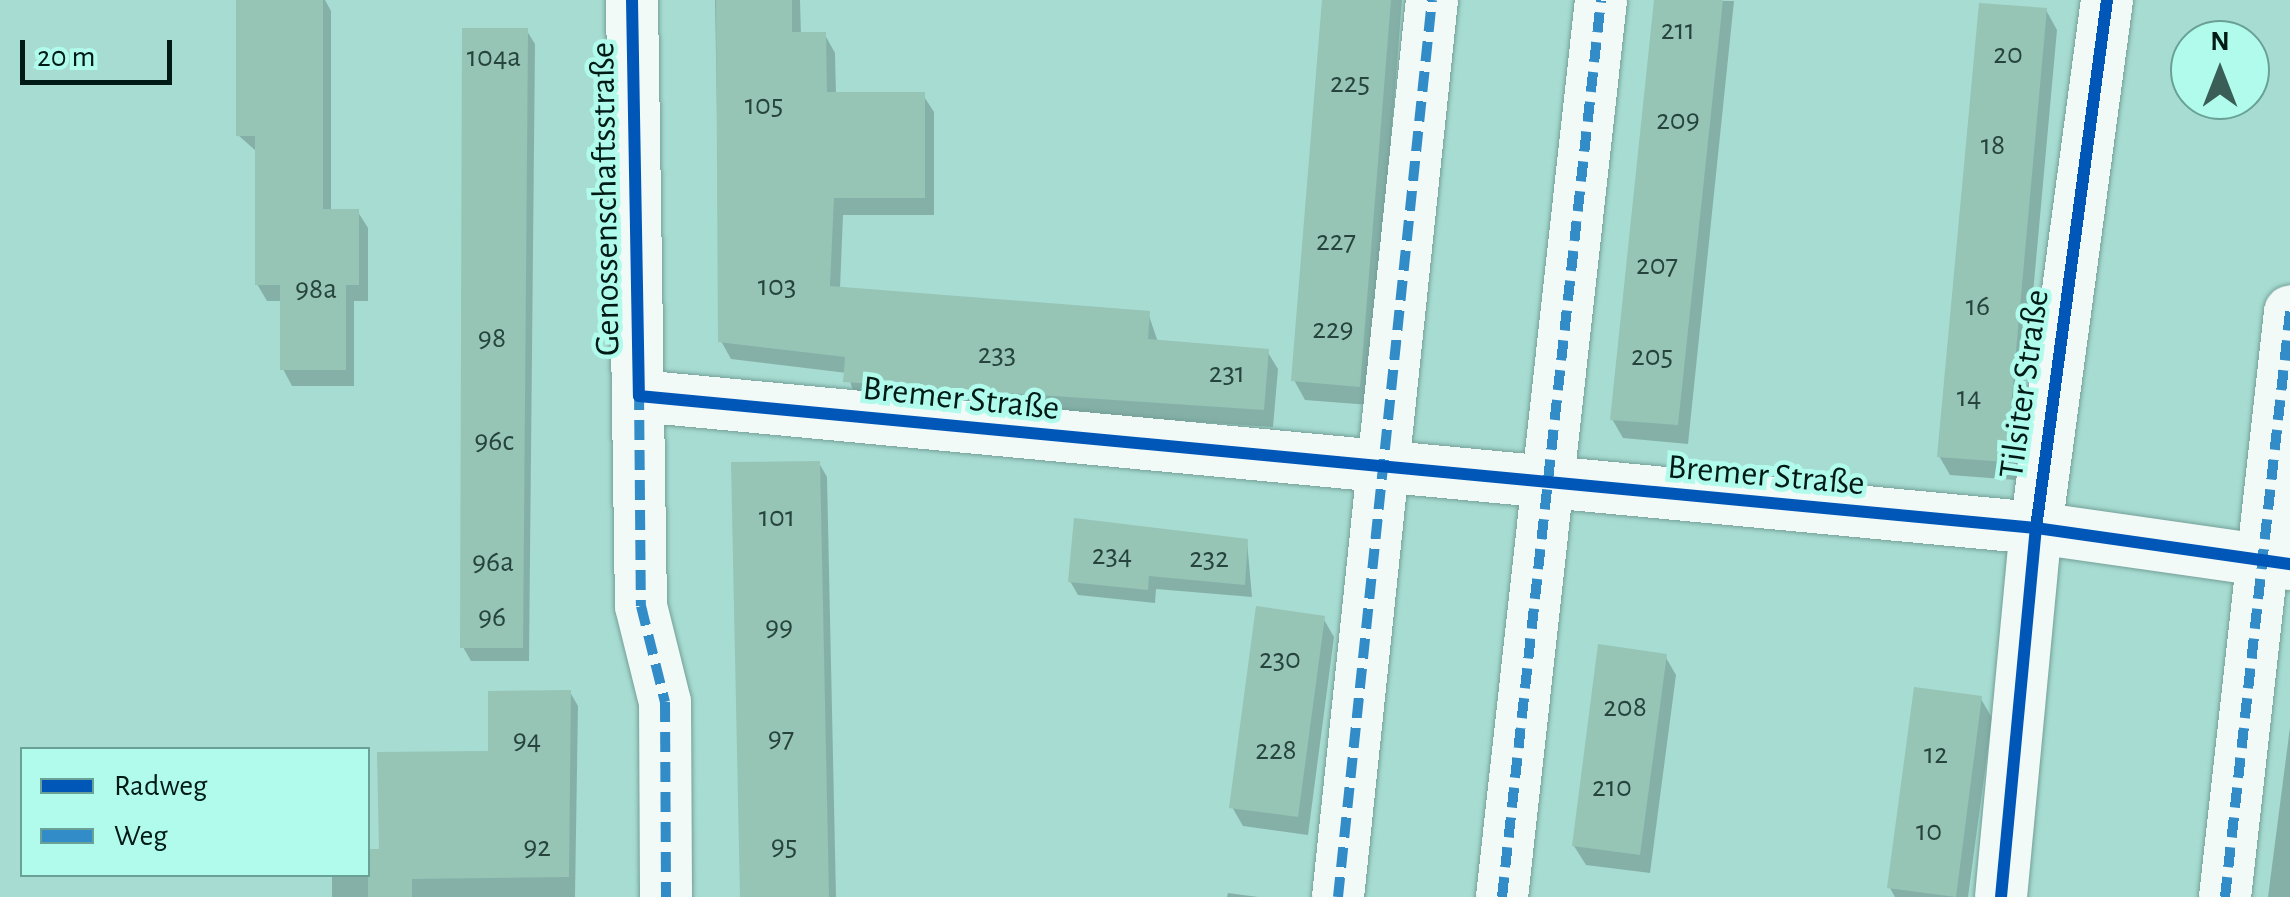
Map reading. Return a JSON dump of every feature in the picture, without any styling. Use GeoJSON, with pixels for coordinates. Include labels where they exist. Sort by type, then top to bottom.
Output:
{"type":"FeatureCollection","features":[{"type":"Feature","properties":{"kind":"street","name":"Genossenschaftsstraße"},"geometry":{"type":"LineString","coordinates":[[632,0],[641,606],[665,702],[666,897]]}},
{"type":"Feature","properties":{"kind":"street"},"geometry":{"type":"LineString","coordinates":[[1338,897],[1432,0]]}},
{"type":"Feature","properties":{"kind":"street"},"geometry":{"type":"LineString","coordinates":[[1502,897],[1544,488],[1601,0]]}},
{"type":"Feature","properties":{"kind":"street","name":"Tilsiter Straße"},"geometry":{"type":"LineString","coordinates":[[2001,897],[2036,528],[2107,0]]}},
{"type":"Feature","properties":{"kind":"street"},"geometry":{"type":"LineString","coordinates":[[2225,897],[2275,562],[2290,312]]}},
{"type":"Feature","properties":{"kind":"street","name":"Bremer Straße"},"geometry":{"type":"LineString","coordinates":[[639,396],[1384,474],[2036,528],[2275,562]]}},
{"type":"Feature","properties":{"kind":"building"},"geometry":{"type":"Polygon","coordinates":[[[236,0],[323,0],[323,209],[359,209],[359,285],[346,285],[346,370],[280,370],[280,285],[255,285],[255,136],[236,136],[236,0]]]}},
{"type":"Feature","properties":{"kind":"building"},"geometry":{"type":"Polygon","coordinates":[[[716,0],[792,0],[792,32],[826,32],[827,92],[925,92],[925,198],[834,198],[830,286],[1150,311],[1148,339],[1269,349],[1264,410],[843,382],[845,357],[718,342],[716,0]]]}},
{"type":"Feature","properties":{"kind":"building"},"geometry":{"type":"Polygon","coordinates":[[[1322,0],[1391,0],[1360,387],[1291,381],[1322,0]]]}},
{"type":"Feature","properties":{"kind":"building"},"geometry":{"type":"Polygon","coordinates":[[[1654,0],[1723,0],[1678,425],[1610,420],[1654,0]]]}},
{"type":"Feature","properties":{"kind":"building"},"geometry":{"type":"Polygon","coordinates":[[[1979,3],[2047,8],[2006,462],[1937,457],[1979,3]]]}},
{"type":"Feature","properties":{"kind":"building"},"geometry":{"type":"Polygon","coordinates":[[[462,28],[528,28],[523,648],[460,648],[462,28]]]}},
{"type":"Feature","properties":{"kind":"building"},"geometry":{"type":"Polygon","coordinates":[[[820,461],[829,897],[740,897],[731,462],[820,461]]]}},
{"type":"Feature","properties":{"kind":"building"},"geometry":{"type":"Polygon","coordinates":[[[1074,518],[1248,539],[1245,585],[1149,576],[1148,590],[1068,582],[1074,518]]]}},
{"type":"Feature","properties":{"kind":"building"},"geometry":{"type":"Polygon","coordinates":[[[1256,606],[1325,616],[1298,817],[1229,808],[1256,606]]]}},
{"type":"Feature","properties":{"kind":"building"},"geometry":{"type":"Polygon","coordinates":[[[1598,644],[1667,654],[1640,855],[1572,846],[1598,644]]]}},
{"type":"Feature","properties":{"kind":"building"},"geometry":{"type":"Polygon","coordinates":[[[1914,687],[1982,696],[1956,897],[1887,888],[1914,687]]]}},
{"type":"Feature","properties":{"kind":"building"},"geometry":{"type":"Polygon","coordinates":[[[571,690],[569,877],[412,879],[412,897],[368,897],[370,849],[379,849],[377,752],[488,751],[488,691],[571,690]]]}},
{"type":"Feature","properties":{"kind":"marked path"},"geometry":{"type":"LineString","coordinates":[[1338,897],[1432,0]]}},
{"type":"Feature","properties":{"kind":"marked path"},"geometry":{"type":"LineString","coordinates":[[1502,897],[1601,0]]}},
{"type":"Feature","properties":{"kind":"marked path"},"geometry":{"type":"LineString","coordinates":[[2225,897],[2290,312]]}},
{"type":"Feature","properties":{"kind":"marked path"},"geometry":{"type":"LineString","coordinates":[[639,390],[641,606],[665,702],[666,897]]}},
{"type":"Feature","properties":{"kind":"cycle path"},"geometry":{"type":"LineString","coordinates":[[632,0],[639,396],[2036,528],[2290,564]]}},
{"type":"Feature","properties":{"kind":"cycle path"},"geometry":{"type":"LineString","coordinates":[[2001,897],[2036,528],[2107,0]]}}]}
